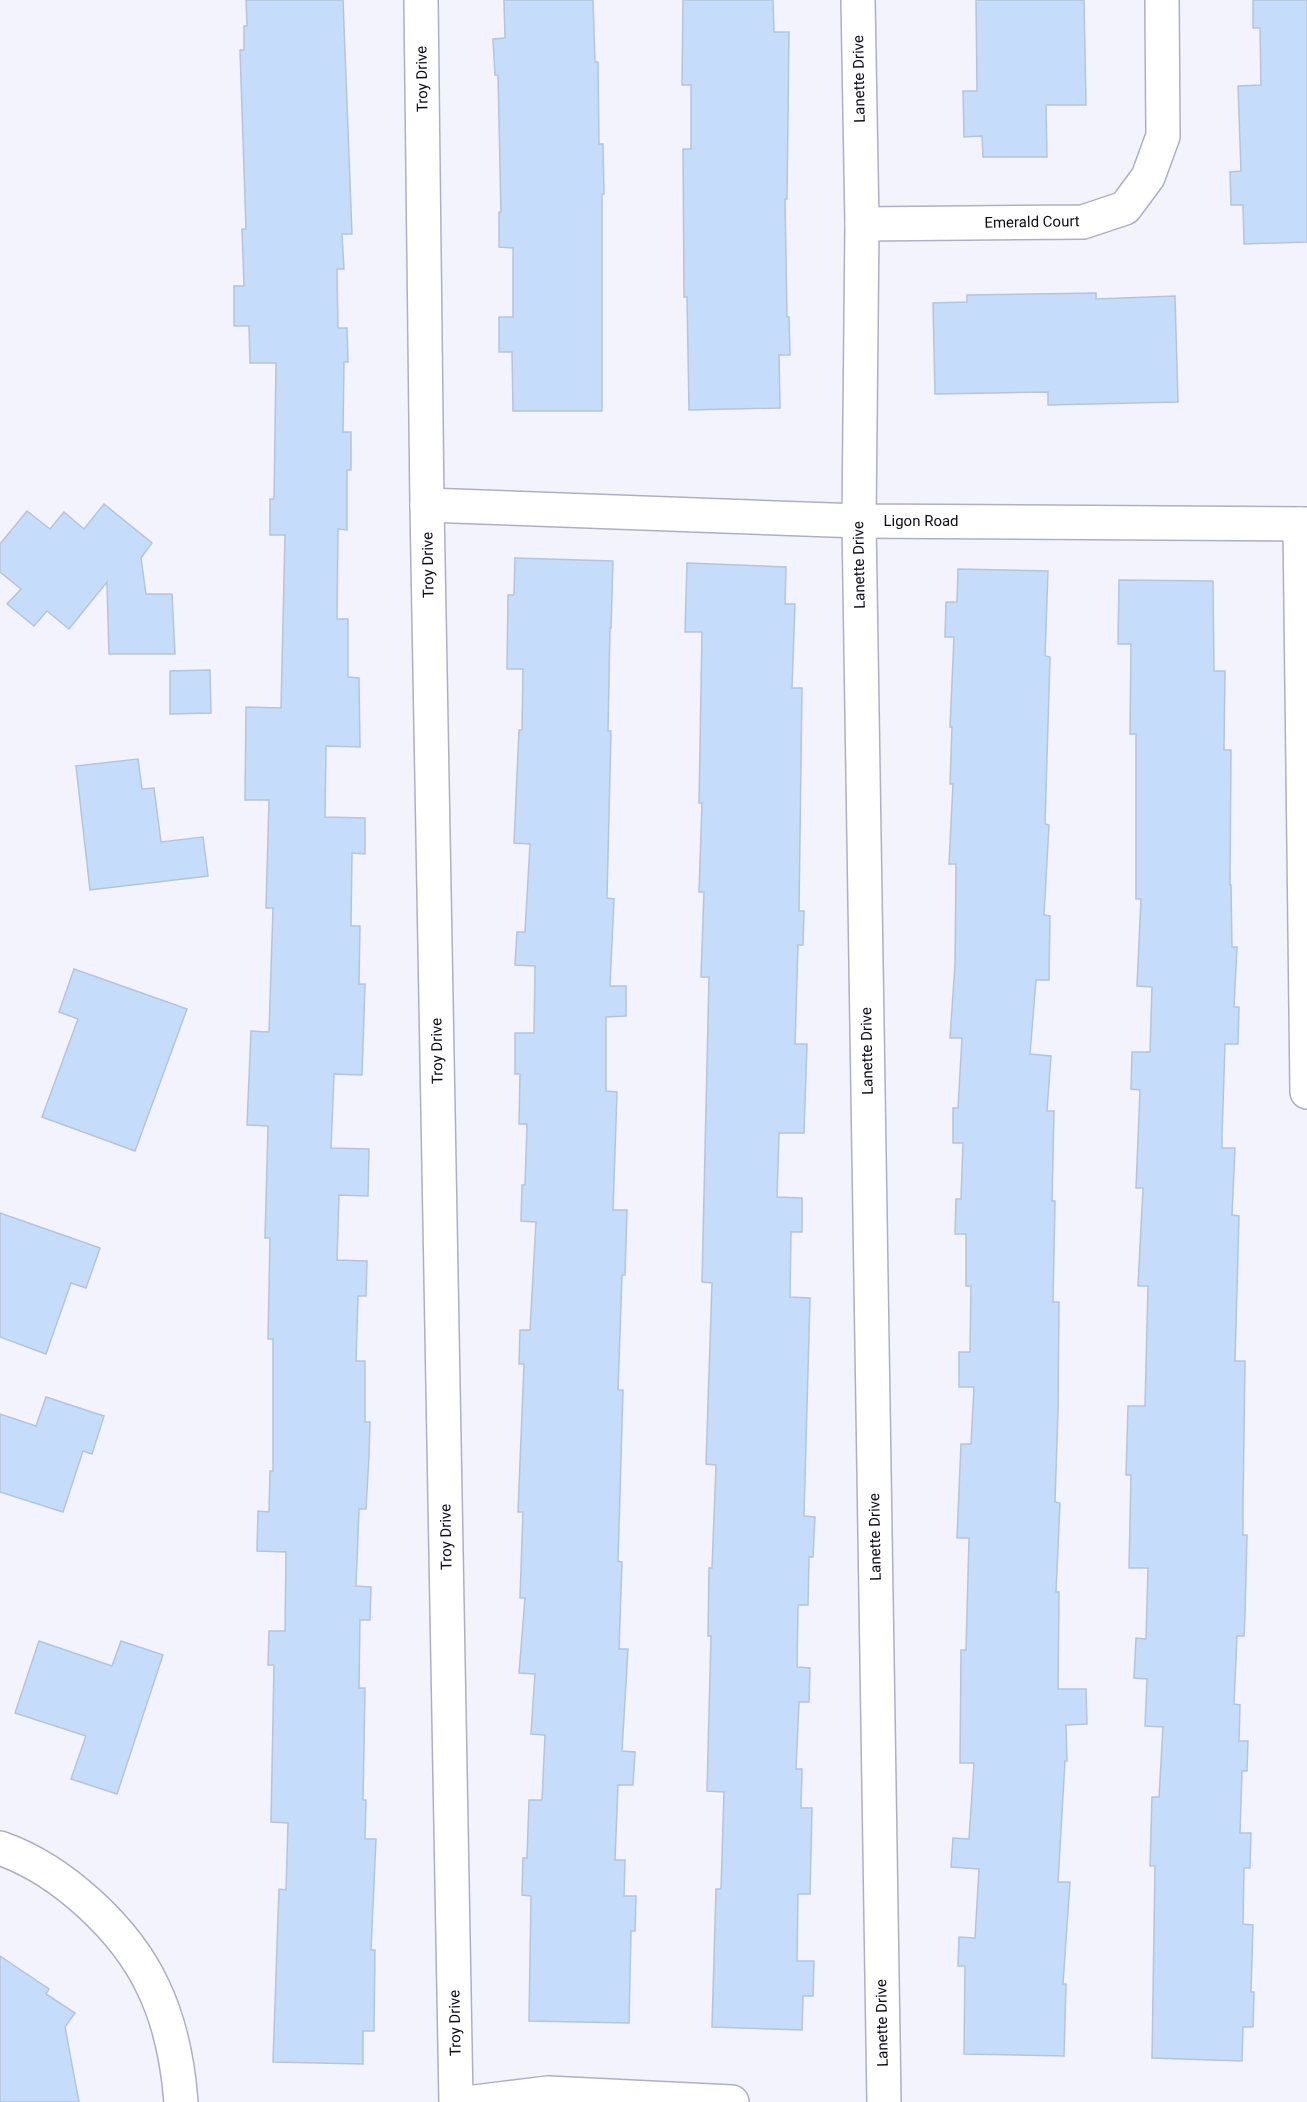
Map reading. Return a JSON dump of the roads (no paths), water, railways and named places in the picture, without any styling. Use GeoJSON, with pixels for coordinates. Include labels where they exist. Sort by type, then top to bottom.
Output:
{"type":"FeatureCollection","features":[{"type":"Feature","properties":{"kind":"street","name":"Troy Drive"},"geometry":{"type":"LineString","coordinates":[[421,0],[427,505],[456,2102]]}},
{"type":"Feature","properties":{"kind":"street","name":"Lanette Drive"},"geometry":{"type":"LineString","coordinates":[[858,0],[862,224],[858,521],[884,2102]]}},
{"type":"Feature","properties":{"kind":"street","name":"Emerald Court"},"geometry":{"type":"LineString","coordinates":[[862,224],[1083,222],[1125,208],[1148,177],[1163,136],[1162,0]]}},
{"type":"Feature","properties":{"kind":"street","name":"Ligon Road"},"geometry":{"type":"LineString","coordinates":[[427,505],[858,521],[1303,524]]}},
{"type":"Feature","properties":{"kind":"street"},"geometry":{"type":"LineString","coordinates":[[1303,524],[1307,1092]]}},
{"type":"Feature","properties":{"kind":"street"},"geometry":{"type":"LineString","coordinates":[[0,1848],[48,1872],[79,1895],[108,1923],[132,1952],[153,1987],[171,2037],[181,2102]]}},
{"type":"Feature","properties":{"kind":"street"},"geometry":{"type":"LineString","coordinates":[[474,2102],[548,2093],[732,2102]]}}]}
